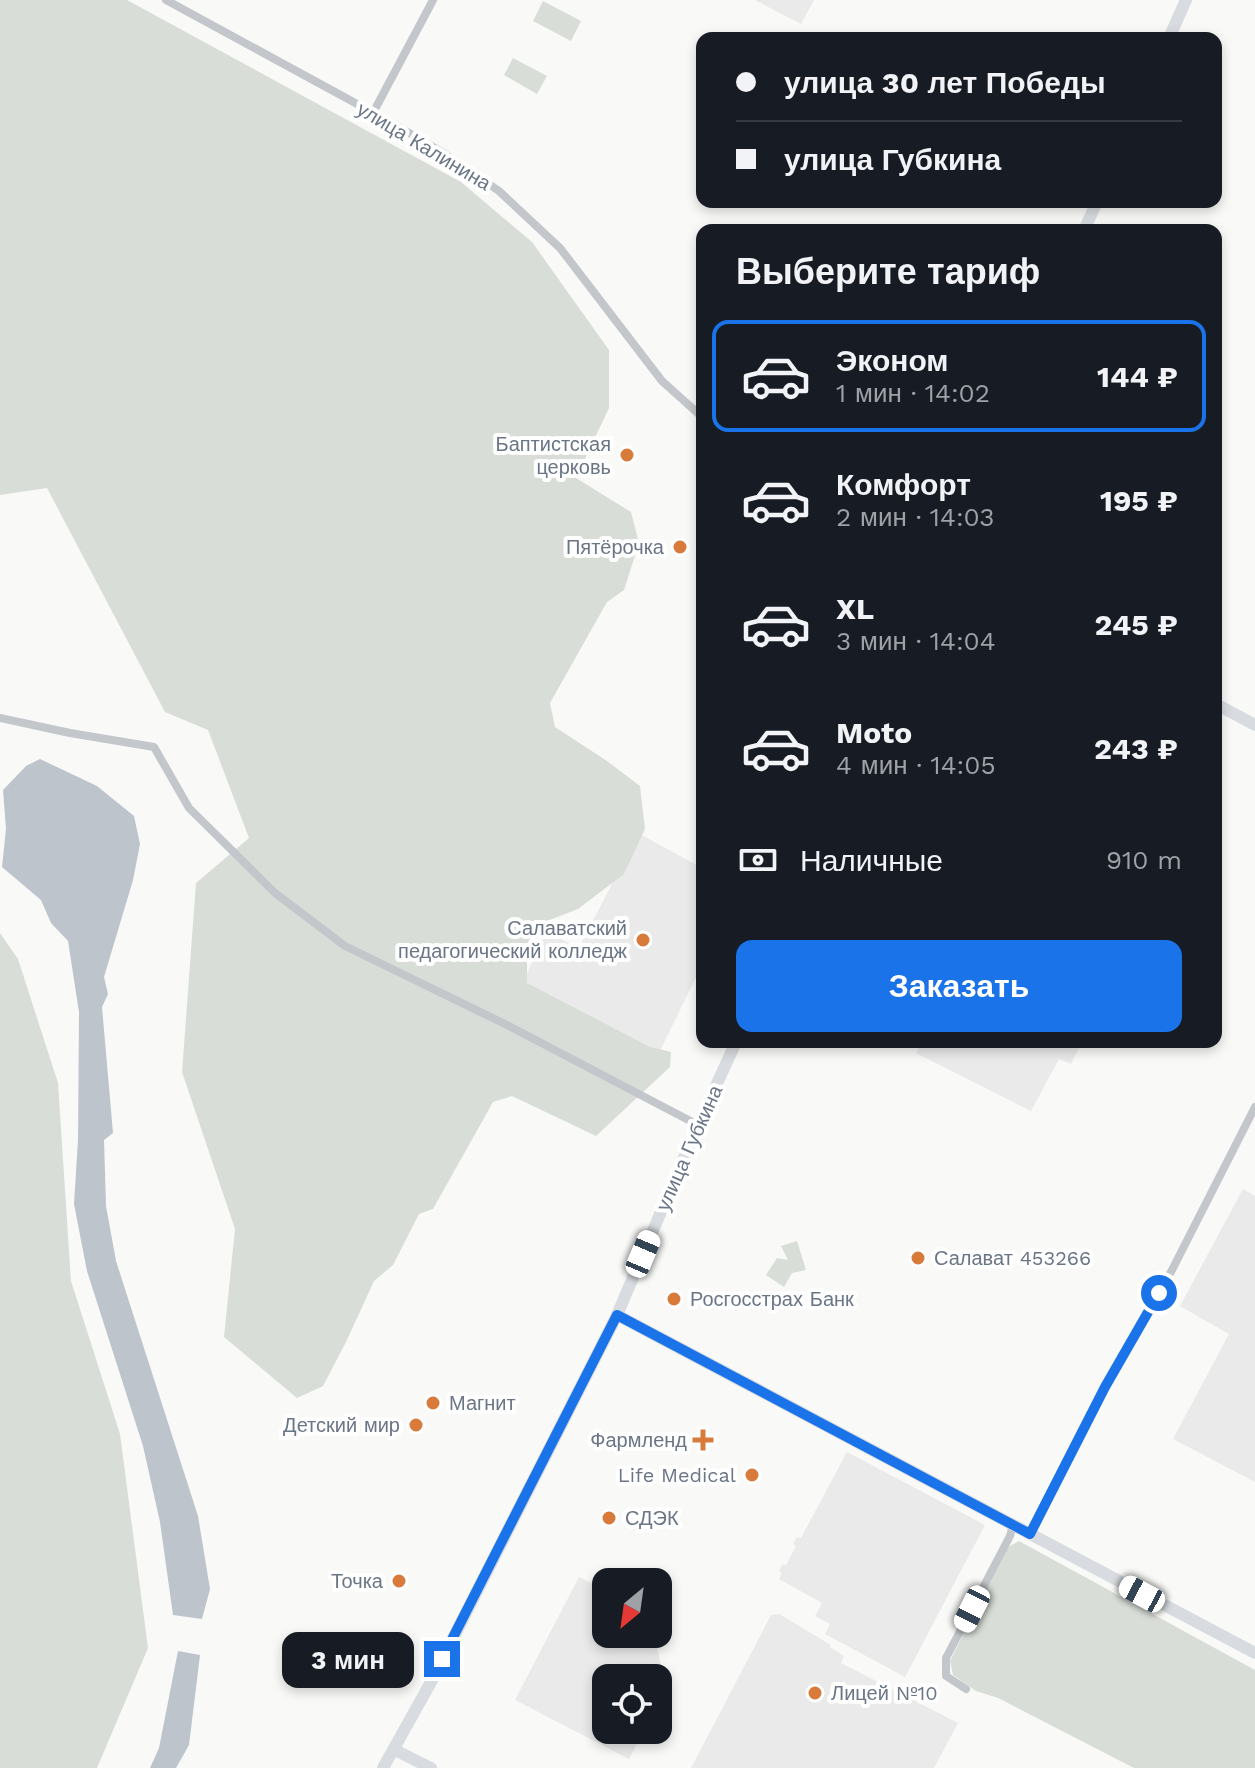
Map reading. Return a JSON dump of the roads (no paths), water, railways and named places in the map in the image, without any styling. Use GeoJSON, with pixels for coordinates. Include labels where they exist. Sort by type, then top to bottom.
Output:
{"type":"FeatureCollection","features":[{"type":"Feature","properties":{"kind":"street","name":"улица Калинина"},"geometry":{"type":"LineString","coordinates":[[166,0],[445,154],[499,191],[560,248],[662,381],[696,412]]}},
{"type":"Feature","properties":{"kind":"street"},"geometry":{"type":"LineString","coordinates":[[373,113],[433,0]]}},
{"type":"Feature","properties":{"kind":"street"},"geometry":{"type":"LineString","coordinates":[[1172,32],[1186,0]]}},
{"type":"Feature","properties":{"kind":"street"},"geometry":{"type":"LineString","coordinates":[[1222,707],[1255,725]]}},
{"type":"Feature","properties":{"kind":"street"},"geometry":{"type":"LineString","coordinates":[[0,718],[154,747],[189,808],[275,893],[345,946],[507,1025],[698,1125]]}},
{"type":"Feature","properties":{"kind":"street","name":"улица Губкина"},"geometry":{"type":"LineString","coordinates":[[383,1768],[431,1682],[617,1315],[733,1048]]}},
{"type":"Feature","properties":{"kind":"street"},"geometry":{"type":"LineString","coordinates":[[1030,1534],[1105,1387],[1172,1270],[1255,1107]]}},
{"type":"Feature","properties":{"kind":"street"},"geometry":{"type":"LineString","coordinates":[[617,1315],[1255,1653]]}},
{"type":"Feature","properties":{"kind":"street"},"geometry":{"type":"LineString","coordinates":[[966,1689],[946,1676],[946,1658],[1013,1525]]}},
{"type":"Feature","properties":{"kind":"street"},"geometry":{"type":"LineString","coordinates":[[395,1750],[431,1768]]}},
{"type":"Feature","properties":{"kind":"place","name":"Баптистская церковь"},"geometry":{"type":"Point","coordinates":[627,455]}},
{"type":"Feature","properties":{"kind":"place","name":"Пятёрочка"},"geometry":{"type":"Point","coordinates":[680,547]}},
{"type":"Feature","properties":{"kind":"place","name":"Салаватский педагогический колледж"},"geometry":{"type":"Point","coordinates":[643,940]}},
{"type":"Feature","properties":{"kind":"place","name":"Салават 453266"},"geometry":{"type":"Point","coordinates":[918,1258]}},
{"type":"Feature","properties":{"kind":"place","name":"Росгосстрах Банк"},"geometry":{"type":"Point","coordinates":[674,1299]}},
{"type":"Feature","properties":{"kind":"place","name":"Магнит"},"geometry":{"type":"Point","coordinates":[433,1403]}},
{"type":"Feature","properties":{"kind":"place","name":"Детский мир"},"geometry":{"type":"Point","coordinates":[416,1425]}},
{"type":"Feature","properties":{"kind":"place","name":"Фармленд"},"geometry":{"type":"Point","coordinates":[703,1440]}},
{"type":"Feature","properties":{"kind":"place","name":"Life Medical"},"geometry":{"type":"Point","coordinates":[752,1475]}},
{"type":"Feature","properties":{"kind":"place","name":"СДЭК"},"geometry":{"type":"Point","coordinates":[609,1518]}},
{"type":"Feature","properties":{"kind":"place","name":"Точка"},"geometry":{"type":"Point","coordinates":[399,1581]}},
{"type":"Feature","properties":{"kind":"place","name":"Лицей №10"},"geometry":{"type":"Point","coordinates":[815,1693]}}]}
